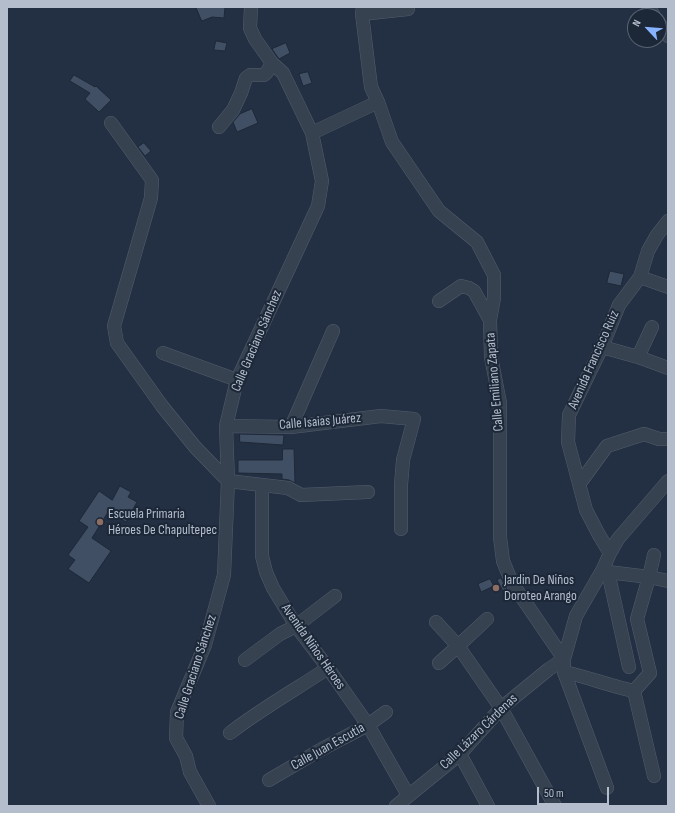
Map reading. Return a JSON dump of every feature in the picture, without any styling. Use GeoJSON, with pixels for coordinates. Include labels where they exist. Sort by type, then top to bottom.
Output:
{"type":"FeatureCollection","features":[{"type":"Feature","properties":{"kind":"street","name":"Calle Graciano Sánchez"},"geometry":{"type":"LineString","coordinates":[[209,806],[190,772],[186,756],[176,738],[178,712],[205,645],[224,575],[228,481],[226,426],[237,380],[318,206],[322,181],[312,133],[283,73],[272,63],[250,28],[251,7]]}},
{"type":"Feature","properties":{"kind":"street"},"geometry":{"type":"LineString","coordinates":[[363,10],[408,9]]}},
{"type":"Feature","properties":{"kind":"street","name":"Calle Emiliano Zapata"},"geometry":{"type":"LineString","coordinates":[[363,10],[371,87],[392,142],[439,210],[477,242],[494,276],[494,298],[490,320],[491,357],[500,403],[500,537],[504,561],[512,583],[564,665],[607,788]]}},
{"type":"Feature","properties":{"kind":"street"},"geometry":{"type":"LineString","coordinates":[[219,127],[232,110],[241,93],[246,78],[250,75],[264,75],[272,63]]}},
{"type":"Feature","properties":{"kind":"street"},"geometry":{"type":"LineString","coordinates":[[312,133],[378,102]]}},
{"type":"Feature","properties":{"kind":"street"},"geometry":{"type":"LineString","coordinates":[[111,123],[152,180],[151,198],[114,326],[117,343],[162,406],[195,447],[228,481],[288,488],[301,495],[368,492]]}},
{"type":"Feature","properties":{"kind":"street","name":"Avenida Francisco Ruiz"},"geometry":{"type":"LineString","coordinates":[[610,553],[598,535],[586,510],[568,442],[569,415],[602,347],[619,305],[640,277],[648,251],[668,220]]}},
{"type":"Feature","properties":{"kind":"street"},"geometry":{"type":"LineString","coordinates":[[640,277],[667,284]]}},
{"type":"Feature","properties":{"kind":"street"},"geometry":{"type":"LineString","coordinates":[[439,301],[461,286],[469,288],[474,291],[490,320]]}},
{"type":"Feature","properties":{"kind":"street"},"geometry":{"type":"LineString","coordinates":[[638,357],[652,327]]}},
{"type":"Feature","properties":{"kind":"street"},"geometry":{"type":"LineString","coordinates":[[291,427],[333,331]]}},
{"type":"Feature","properties":{"kind":"street"},"geometry":{"type":"LineString","coordinates":[[602,347],[638,357],[668,368]]}},
{"type":"Feature","properties":{"kind":"street"},"geometry":{"type":"LineString","coordinates":[[163,353],[237,380]]}},
{"type":"Feature","properties":{"kind":"street","name":"Calle Isaias Juárez"},"geometry":{"type":"LineString","coordinates":[[226,426],[291,427],[381,416],[414,419],[403,460],[401,485],[401,529]]}},
{"type":"Feature","properties":{"kind":"street"},"geometry":{"type":"LineString","coordinates":[[580,483],[607,446],[644,434],[659,439],[668,439]]}},
{"type":"Feature","properties":{"kind":"street","name":"Avenida Niños Héroes"},"geometry":{"type":"LineString","coordinates":[[262,485],[262,556],[266,572],[273,588],[296,626],[368,725],[402,802]]}},
{"type":"Feature","properties":{"kind":"street"},"geometry":{"type":"LineString","coordinates":[[634,691],[587,677],[564,665],[576,616],[605,571],[610,553],[618,539],[666,488]]}},
{"type":"Feature","properties":{"kind":"street"},"geometry":{"type":"LineString","coordinates":[[634,691],[650,672],[637,619],[654,555]]}},
{"type":"Feature","properties":{"kind":"street"},"geometry":{"type":"LineString","coordinates":[[605,571],[668,581]]}},
{"type":"Feature","properties":{"kind":"street"},"geometry":{"type":"LineString","coordinates":[[605,571],[629,667]]}},
{"type":"Feature","properties":{"kind":"street"},"geometry":{"type":"LineString","coordinates":[[245,660],[280,634],[296,626],[336,596]]}},
{"type":"Feature","properties":{"kind":"street"},"geometry":{"type":"LineString","coordinates":[[438,663],[487,619]]}},
{"type":"Feature","properties":{"kind":"street"},"geometry":{"type":"LineString","coordinates":[[436,622],[458,646],[501,708],[555,806]]}},
{"type":"Feature","properties":{"kind":"street","name":"Calle Lázaro Cárdenas"},"geometry":{"type":"LineString","coordinates":[[402,802],[460,754],[501,708],[549,669],[564,665]]}},
{"type":"Feature","properties":{"kind":"street"},"geometry":{"type":"LineString","coordinates":[[230,733],[253,716],[279,701],[328,668]]}},
{"type":"Feature","properties":{"kind":"street"},"geometry":{"type":"LineString","coordinates":[[634,691],[654,776]]}},
{"type":"Feature","properties":{"kind":"street","name":"Calle Juan Escutia"},"geometry":{"type":"LineString","coordinates":[[269,780],[322,749],[368,725],[386,712]]}},
{"type":"Feature","properties":{"kind":"street"},"geometry":{"type":"LineString","coordinates":[[460,754],[488,806]]}},
{"type":"Feature","properties":{"kind":"building"},"geometry":{"type":"Polygon","coordinates":[[[196,7],[225,7],[224,18],[212,17],[202,21],[196,7]]]}},
{"type":"Feature","properties":{"kind":"building"},"geometry":{"type":"Polygon","coordinates":[[[216,41],[227,43],[225,51],[214,50],[216,41]]]}},
{"type":"Feature","properties":{"kind":"building"},"geometry":{"type":"Polygon","coordinates":[[[286,43],[290,53],[279,59],[272,49],[286,43]]]}},
{"type":"Feature","properties":{"kind":"building"},"geometry":{"type":"Polygon","coordinates":[[[308,72],[312,83],[303,86],[299,74],[308,72]]]}},
{"type":"Feature","properties":{"kind":"building"},"geometry":{"type":"Polygon","coordinates":[[[74,75],[95,87],[96,86],[111,100],[99,112],[85,99],[90,93],[70,81],[74,75]]]}},
{"type":"Feature","properties":{"kind":"building"},"geometry":{"type":"Polygon","coordinates":[[[252,109],[258,123],[237,132],[233,122],[240,114],[252,109]]]}},
{"type":"Feature","properties":{"kind":"building"},"geometry":{"type":"Polygon","coordinates":[[[144,143],[151,151],[145,156],[138,147],[144,143]]]}},
{"type":"Feature","properties":{"kind":"building"},"geometry":{"type":"Polygon","coordinates":[[[610,271],[624,274],[621,286],[607,283],[610,271]]]}},
{"type":"Feature","properties":{"kind":"building"},"geometry":{"type":"Polygon","coordinates":[[[240,434],[284,435],[283,445],[240,442],[240,434]]]}},
{"type":"Feature","properties":{"kind":"building"},"geometry":{"type":"Polygon","coordinates":[[[283,449],[294,449],[295,483],[282,479],[282,474],[238,473],[238,460],[282,460],[283,449]]]}},
{"type":"Feature","properties":{"kind":"building"},"geometry":{"type":"Polygon","coordinates":[[[120,486],[131,492],[128,497],[137,502],[126,522],[108,512],[92,538],[111,551],[89,583],[68,569],[75,560],[68,555],[88,527],[79,521],[99,491],[112,500],[120,486]]]}},
{"type":"Feature","properties":{"kind":"building"},"geometry":{"type":"Polygon","coordinates":[[[501,578],[508,591],[504,593],[497,580],[501,578]]]}},
{"type":"Feature","properties":{"kind":"building"},"geometry":{"type":"Polygon","coordinates":[[[490,579],[494,586],[481,592],[478,584],[490,579]]]}},
{"type":"Feature","properties":{"kind":"place","name":"Escuela Primaria Héroes De Chapultepec"},"geometry":{"type":"Point","coordinates":[100,522]}},
{"type":"Feature","properties":{"kind":"place","name":"Jardin De Niños Doroteo Arango"},"geometry":{"type":"Point","coordinates":[496,588]}}]}
